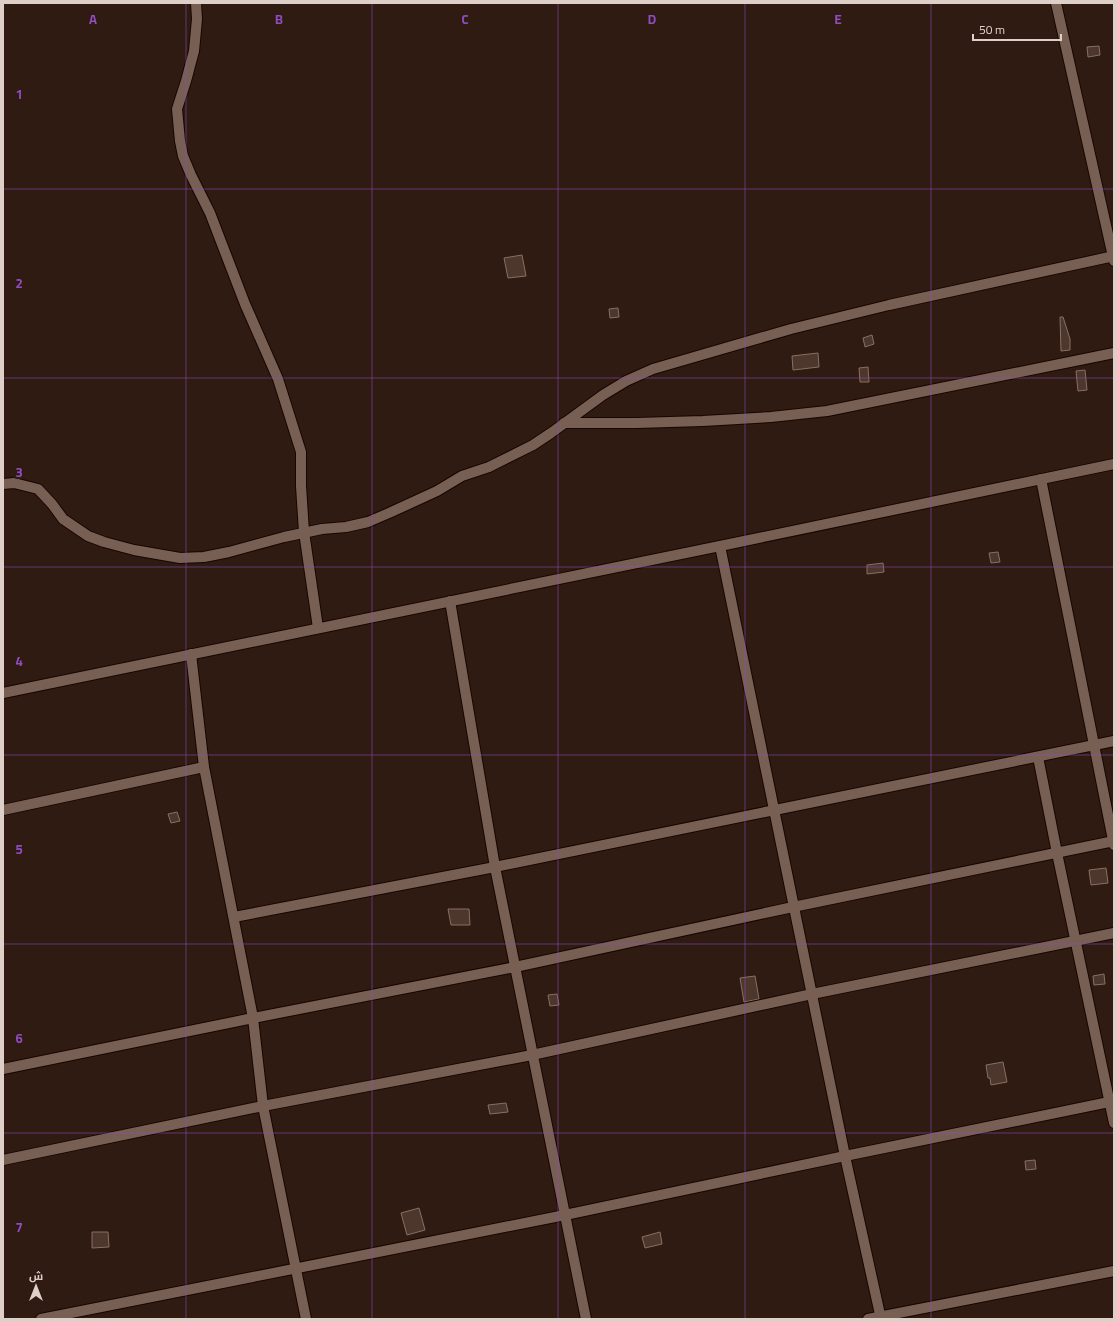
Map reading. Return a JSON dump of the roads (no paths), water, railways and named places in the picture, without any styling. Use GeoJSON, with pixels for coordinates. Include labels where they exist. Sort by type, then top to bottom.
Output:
{"type":"FeatureCollection","features":[{"type":"Feature","properties":{"kind":"street"},"geometry":{"type":"LineString","coordinates":[[196,3],[197,19],[194,51],[177,109],[180,141],[183,156],[190,175],[210,213],[245,304],[263,342],[281,386],[301,452],[301,486],[304,532],[318,628]]}},
{"type":"Feature","properties":{"kind":"street"},"geometry":{"type":"LineString","coordinates":[[3,484],[14,483],[38,490],[52,504],[63,519],[88,536],[117,546],[162,556],[180,558],[204,557],[229,552],[304,532],[346,527],[368,522],[437,491],[462,476],[489,467],[533,444],[626,381],[653,370],[791,329],[874,308],[1114,258],[1056,3]]}},
{"type":"Feature","properties":{"kind":"street"},"geometry":{"type":"LineString","coordinates":[[564,423],[703,421],[771,417],[827,411],[1114,353]]}},
{"type":"Feature","properties":{"kind":"street"},"geometry":{"type":"LineString","coordinates":[[3,693],[1114,464]]}},
{"type":"Feature","properties":{"kind":"street"},"geometry":{"type":"LineString","coordinates":[[3,1069],[515,967],[794,907],[1114,842],[1041,479]]}},
{"type":"Feature","properties":{"kind":"street"},"geometry":{"type":"LineString","coordinates":[[720,546],[845,1156],[881,1318]]}},
{"type":"Feature","properties":{"kind":"street"},"geometry":{"type":"LineString","coordinates":[[450,601],[495,867],[586,1319]]}},
{"type":"Feature","properties":{"kind":"street"},"geometry":{"type":"LineString","coordinates":[[192,654],[204,767],[253,1018],[263,1106],[306,1319]]}},
{"type":"Feature","properties":{"kind":"street"},"geometry":{"type":"LineString","coordinates":[[234,918],[495,867],[1114,741]]}},
{"type":"Feature","properties":{"kind":"street"},"geometry":{"type":"LineString","coordinates":[[1038,757],[1076,942],[1112,1102],[1114,1123]]}},
{"type":"Feature","properties":{"kind":"street"},"geometry":{"type":"LineString","coordinates":[[3,810],[204,767]]}},
{"type":"Feature","properties":{"kind":"street"},"geometry":{"type":"LineString","coordinates":[[3,1160],[263,1106],[532,1055],[812,994],[1076,942],[1114,933]]}},
{"type":"Feature","properties":{"kind":"street"},"geometry":{"type":"LineString","coordinates":[[41,1319],[565,1215],[1112,1102]]}},
{"type":"Feature","properties":{"kind":"street"},"geometry":{"type":"LineString","coordinates":[[868,1319],[881,1318],[1114,1271]]}}]}
